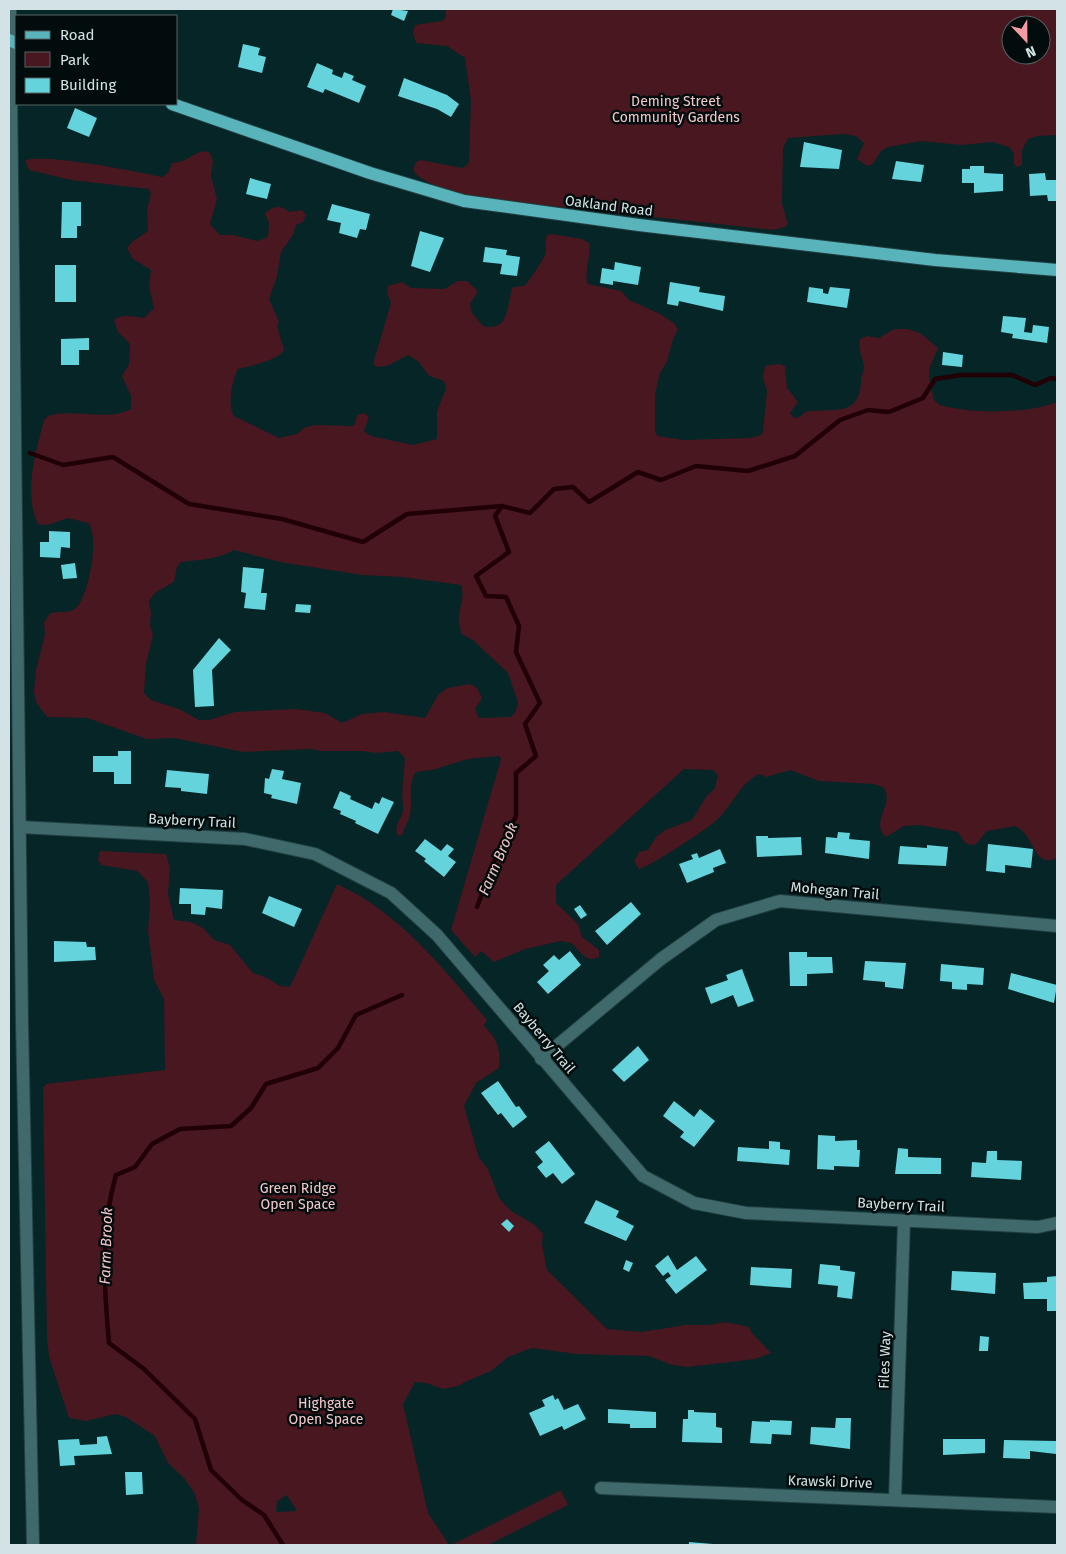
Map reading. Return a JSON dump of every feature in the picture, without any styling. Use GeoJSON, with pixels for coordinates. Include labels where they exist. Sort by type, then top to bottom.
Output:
{"type":"FeatureCollection","features":[{"type":"Feature","properties":{"kind":"main road","name":"Oakland Road"},"geometry":{"type":"LineString","coordinates":[[175,105],[370,173],[464,200],[639,225],[902,256],[1057,270]]}},
{"type":"Feature","properties":{"kind":"street"},"geometry":{"type":"LineString","coordinates":[[10,9],[12,41],[20,827],[34,1545]]}},
{"type":"Feature","properties":{"kind":"street","name":"Bayberry Trail"},"geometry":{"type":"LineString","coordinates":[[20,827],[245,839],[315,854],[390,893],[437,935],[541,1059],[643,1176],[694,1203],[746,1213],[1038,1227],[1057,1223]]}},
{"type":"Feature","properties":{"kind":"street","name":"Mohegan Trail"},"geometry":{"type":"LineString","coordinates":[[541,1059],[661,959],[716,920],[780,901],[1057,926]]}},
{"type":"Feature","properties":{"kind":"street","name":"Files Way"},"geometry":{"type":"LineString","coordinates":[[895,1499],[904,1221]]}},
{"type":"Feature","properties":{"kind":"street","name":"Krawski Drive"},"geometry":{"type":"LineString","coordinates":[[601,1488],[1057,1507]]}},
{"type":"Feature","properties":{"kind":"green space","name":"Deming Street Community Gardens"},"geometry":{"type":"Polygon","coordinates":[[[446,9],[1057,9],[1057,135],[1038,136],[1028,139],[1022,150],[1022,165],[1017,167],[1014,164],[1014,153],[1009,147],[992,142],[961,145],[921,141],[888,147],[881,151],[873,164],[867,166],[857,159],[864,143],[856,136],[843,134],[788,138],[783,148],[782,204],[788,224],[785,227],[774,230],[469,197],[430,183],[422,179],[413,170],[416,162],[421,160],[462,168],[469,162],[471,101],[465,58],[447,46],[416,43],[413,33],[415,25],[442,21],[446,17],[446,9]]]}},
{"type":"Feature","properties":{"kind":"green space"},"geometry":{"type":"Polygon","coordinates":[[[206,151],[210,153],[213,161],[211,176],[217,199],[210,224],[220,235],[233,235],[257,241],[268,237],[269,223],[265,214],[271,209],[280,207],[289,212],[302,210],[306,215],[303,222],[296,225],[293,235],[281,252],[277,277],[269,299],[279,322],[277,326],[284,350],[281,354],[270,360],[238,369],[231,393],[231,406],[234,416],[279,438],[297,434],[304,428],[314,425],[352,426],[355,424],[357,415],[364,413],[369,417],[364,431],[371,436],[413,445],[437,439],[437,411],[446,389],[444,381],[429,376],[419,362],[408,355],[387,366],[377,367],[373,364],[391,303],[387,293],[388,286],[402,282],[411,288],[444,289],[458,281],[467,281],[478,291],[470,304],[472,313],[483,326],[492,327],[499,325],[506,314],[513,287],[524,286],[529,281],[545,255],[547,235],[552,234],[582,239],[589,243],[586,275],[588,284],[621,291],[629,300],[660,314],[674,323],[678,329],[673,339],[667,362],[660,373],[655,394],[655,432],[658,436],[683,440],[751,438],[761,435],[767,391],[763,378],[765,366],[779,364],[785,366],[787,388],[798,402],[790,413],[794,418],[800,417],[805,412],[842,409],[849,406],[855,401],[859,393],[864,368],[860,350],[860,339],[867,336],[879,338],[894,329],[907,329],[920,333],[938,348],[930,367],[929,378],[934,400],[940,405],[967,410],[1015,411],[1057,402],[1057,858],[1043,859],[1038,855],[1022,830],[1015,826],[987,831],[973,845],[965,843],[958,832],[920,825],[904,826],[886,837],[880,825],[887,799],[883,787],[873,784],[819,781],[790,770],[766,777],[759,774],[752,778],[717,820],[665,856],[639,869],[634,862],[639,852],[648,850],[656,837],[665,830],[692,820],[706,797],[715,788],[718,775],[713,770],[684,769],[556,885],[556,903],[578,924],[582,937],[599,950],[599,957],[590,959],[571,943],[561,941],[525,949],[494,962],[481,951],[475,957],[451,930],[501,759],[499,756],[468,759],[432,770],[416,772],[411,788],[410,815],[403,834],[398,836],[397,825],[403,810],[402,787],[405,758],[398,751],[376,753],[311,749],[243,752],[174,738],[147,739],[87,718],[47,717],[36,702],[34,692],[36,670],[45,634],[44,623],[50,613],[71,611],[81,601],[89,579],[93,540],[88,523],[68,518],[48,525],[38,524],[31,499],[32,472],[44,420],[48,416],[68,413],[101,415],[121,413],[131,409],[131,396],[122,376],[129,364],[130,344],[118,332],[114,320],[125,316],[144,318],[154,308],[149,287],[151,270],[133,259],[127,248],[132,242],[148,231],[147,210],[151,194],[149,189],[71,180],[29,170],[25,161],[49,159],[69,161],[113,167],[162,177],[168,173],[172,163],[177,163],[206,151]],[[234,550],[202,560],[181,562],[177,567],[174,582],[156,592],[149,601],[150,625],[153,635],[146,664],[144,693],[151,700],[179,709],[199,720],[209,720],[235,712],[296,709],[325,713],[342,723],[362,714],[384,712],[425,718],[438,695],[447,688],[470,684],[477,688],[482,698],[475,709],[479,718],[511,717],[516,711],[518,702],[508,673],[474,641],[462,634],[459,619],[462,597],[461,585],[402,577],[362,575],[280,562],[234,550]]]}},
{"type":"Feature","properties":{"kind":"green space","name":"Green Ridge Open Space"},"geometry":{"type":"Polygon","coordinates":[[[100,851],[166,854],[170,868],[168,894],[174,920],[191,922],[203,928],[214,940],[230,945],[253,973],[267,978],[280,986],[290,987],[337,884],[381,910],[419,943],[487,1020],[484,1026],[492,1035],[497,1045],[499,1068],[476,1083],[464,1106],[479,1158],[488,1169],[499,1198],[511,1211],[535,1225],[543,1234],[542,1244],[547,1270],[607,1329],[641,1332],[686,1325],[710,1325],[725,1322],[749,1327],[752,1333],[771,1353],[755,1359],[688,1367],[672,1365],[649,1356],[577,1354],[532,1348],[508,1357],[491,1371],[458,1386],[443,1389],[426,1383],[415,1382],[403,1404],[428,1513],[449,1545],[196,1545],[199,1509],[195,1494],[184,1478],[168,1463],[155,1436],[126,1417],[116,1414],[86,1421],[69,1418],[49,1357],[47,1337],[43,1088],[46,1084],[165,1070],[164,999],[154,980],[148,930],[150,903],[148,882],[137,871],[101,865],[98,860],[100,851]],[[287,1495],[277,1501],[276,1512],[297,1511],[287,1495]]]}},
{"type":"Feature","properties":{"kind":"green space"},"geometry":{"type":"Polygon","coordinates":[[[561,1490],[568,1505],[488,1545],[451,1545],[561,1490]]]}},
{"type":"Feature","properties":{"kind":"building"},"geometry":{"type":"Polygon","coordinates":[[[393,9],[408,11],[404,21],[391,15],[393,9]]]}},
{"type":"Feature","properties":{"kind":"building"},"geometry":{"type":"Polygon","coordinates":[[[243,44],[260,48],[258,55],[266,57],[262,73],[238,67],[243,44]]]}},
{"type":"Feature","properties":{"kind":"building"},"geometry":{"type":"Polygon","coordinates":[[[317,63],[333,70],[332,74],[342,78],[344,72],[354,76],[352,80],[366,86],[359,103],[325,89],[323,93],[307,87],[317,63]]]}},
{"type":"Feature","properties":{"kind":"building"},"geometry":{"type":"Polygon","coordinates":[[[404,78],[447,95],[459,104],[451,117],[437,109],[398,96],[404,78]]]}},
{"type":"Feature","properties":{"kind":"building"},"geometry":{"type":"Polygon","coordinates":[[[75,108],[97,118],[89,137],[67,128],[75,108]]]}},
{"type":"Feature","properties":{"kind":"building"},"geometry":{"type":"Polygon","coordinates":[[[804,142],[842,150],[839,169],[800,167],[804,142]]]}},
{"type":"Feature","properties":{"kind":"building"},"geometry":{"type":"Polygon","coordinates":[[[896,161],[924,165],[921,182],[892,179],[896,161]]]}},
{"type":"Feature","properties":{"kind":"building"},"geometry":{"type":"Polygon","coordinates":[[[970,166],[984,166],[984,173],[1003,174],[1003,191],[974,193],[974,183],[962,183],[962,169],[970,169],[970,166]]]}},
{"type":"Feature","properties":{"kind":"building"},"geometry":{"type":"Polygon","coordinates":[[[1045,173],[1046,180],[1057,180],[1057,201],[1048,201],[1047,195],[1030,196],[1029,174],[1045,173]]]}},
{"type":"Feature","properties":{"kind":"building"},"geometry":{"type":"Polygon","coordinates":[[[250,178],[271,184],[267,199],[246,194],[250,178]]]}},
{"type":"Feature","properties":{"kind":"building"},"geometry":{"type":"Polygon","coordinates":[[[62,202],[81,202],[81,226],[77,226],[77,238],[61,238],[62,202]]]}},
{"type":"Feature","properties":{"kind":"building"},"geometry":{"type":"Polygon","coordinates":[[[332,204],[370,214],[366,230],[360,229],[357,238],[339,233],[341,223],[327,220],[332,204]]]}},
{"type":"Feature","properties":{"kind":"building"},"geometry":{"type":"Polygon","coordinates":[[[420,231],[444,238],[430,272],[411,266],[420,231]]]}},
{"type":"Feature","properties":{"kind":"building"},"geometry":{"type":"Polygon","coordinates":[[[485,247],[507,250],[506,255],[520,257],[517,276],[500,274],[502,264],[483,262],[485,247]]]}},
{"type":"Feature","properties":{"kind":"building"},"geometry":{"type":"Polygon","coordinates":[[[615,262],[641,267],[638,285],[613,281],[613,285],[600,283],[602,268],[614,270],[615,262]]]}},
{"type":"Feature","properties":{"kind":"building"},"geometry":{"type":"Polygon","coordinates":[[[55,265],[76,265],[76,302],[55,302],[55,265]]]}},
{"type":"Feature","properties":{"kind":"building"},"geometry":{"type":"Polygon","coordinates":[[[670,282],[700,287],[699,292],[725,296],[723,311],[679,301],[678,306],[667,304],[670,282]]]}},
{"type":"Feature","properties":{"kind":"building"},"geometry":{"type":"Polygon","coordinates":[[[809,287],[823,289],[823,293],[828,294],[830,287],[850,289],[847,308],[807,302],[809,287]]]}},
{"type":"Feature","properties":{"kind":"building"},"geometry":{"type":"Polygon","coordinates":[[[1003,316],[1026,318],[1024,332],[1032,333],[1033,325],[1049,327],[1047,343],[1012,338],[1013,334],[1001,332],[1003,316]]]}},
{"type":"Feature","properties":{"kind":"building"},"geometry":{"type":"Polygon","coordinates":[[[89,338],[89,350],[79,350],[79,365],[61,365],[61,339],[89,338]]]}},
{"type":"Feature","properties":{"kind":"building"},"geometry":{"type":"Polygon","coordinates":[[[943,352],[963,355],[962,367],[942,365],[943,352]]]}},
{"type":"Feature","properties":{"kind":"building"},"geometry":{"type":"Polygon","coordinates":[[[49,531],[70,532],[70,548],[61,547],[60,558],[40,557],[40,542],[49,542],[49,531]]]}},
{"type":"Feature","properties":{"kind":"building"},"geometry":{"type":"Polygon","coordinates":[[[75,563],[77,578],[63,579],[61,565],[75,563]]]}},
{"type":"Feature","properties":{"kind":"building"},"geometry":{"type":"Polygon","coordinates":[[[243,567],[264,569],[261,593],[267,593],[265,610],[244,608],[246,593],[241,592],[243,567]]]}},
{"type":"Feature","properties":{"kind":"building"},"geometry":{"type":"Polygon","coordinates":[[[296,604],[311,605],[310,613],[295,612],[296,604]]]}},
{"type":"Feature","properties":{"kind":"building"},"geometry":{"type":"Polygon","coordinates":[[[219,638],[231,650],[212,670],[214,706],[195,707],[193,670],[219,638]]]}},
{"type":"Feature","properties":{"kind":"building"},"geometry":{"type":"Polygon","coordinates":[[[118,751],[131,751],[131,784],[114,784],[114,772],[93,772],[93,756],[118,756],[118,751]]]}},
{"type":"Feature","properties":{"kind":"building"},"geometry":{"type":"Polygon","coordinates":[[[272,769],[284,771],[282,779],[301,783],[297,804],[271,798],[272,795],[264,793],[265,778],[269,779],[272,769]]]}},
{"type":"Feature","properties":{"kind":"building"},"geometry":{"type":"Polygon","coordinates":[[[167,770],[209,774],[207,794],[181,791],[181,788],[165,787],[167,770]]]}},
{"type":"Feature","properties":{"kind":"building"},"geometry":{"type":"Polygon","coordinates":[[[340,791],[351,796],[350,799],[372,809],[375,802],[379,804],[382,797],[394,802],[378,834],[355,823],[356,821],[340,814],[341,811],[333,808],[340,791]]]}},
{"type":"Feature","properties":{"kind":"building"},"geometry":{"type":"Polygon","coordinates":[[[838,832],[850,833],[849,839],[870,841],[869,859],[825,853],[826,837],[837,838],[838,832]]]}},
{"type":"Feature","properties":{"kind":"building"},"geometry":{"type":"Polygon","coordinates":[[[756,836],[768,836],[768,838],[801,837],[802,855],[757,857],[756,836]]]}},
{"type":"Feature","properties":{"kind":"building"},"geometry":{"type":"Polygon","coordinates":[[[425,839],[441,851],[447,844],[454,849],[448,856],[456,862],[444,877],[415,851],[425,839]]]}},
{"type":"Feature","properties":{"kind":"building"},"geometry":{"type":"Polygon","coordinates":[[[988,844],[1033,849],[1031,868],[1005,865],[1005,873],[986,871],[988,844]]]}},
{"type":"Feature","properties":{"kind":"building"},"geometry":{"type":"Polygon","coordinates":[[[927,845],[948,847],[946,866],[898,864],[900,846],[927,848],[927,845]]]}},
{"type":"Feature","properties":{"kind":"building"},"geometry":{"type":"Polygon","coordinates":[[[720,849],[726,863],[713,868],[714,872],[687,883],[679,864],[693,859],[691,855],[697,853],[699,858],[720,849]]]}},
{"type":"Feature","properties":{"kind":"building"},"geometry":{"type":"Polygon","coordinates":[[[180,888],[223,890],[222,909],[206,907],[205,915],[191,914],[191,904],[179,904],[180,888]]]}},
{"type":"Feature","properties":{"kind":"building"},"geometry":{"type":"Polygon","coordinates":[[[269,896],[302,909],[294,927],[262,913],[269,896]]]}},
{"type":"Feature","properties":{"kind":"building"},"geometry":{"type":"Polygon","coordinates":[[[631,902],[641,914],[607,945],[595,931],[631,902]]]}},
{"type":"Feature","properties":{"kind":"building"},"geometry":{"type":"Polygon","coordinates":[[[580,905],[587,915],[581,919],[574,909],[580,905]]]}},
{"type":"Feature","properties":{"kind":"building"},"geometry":{"type":"Polygon","coordinates":[[[54,941],[86,942],[87,947],[95,947],[96,960],[54,962],[54,941]]]}},
{"type":"Feature","properties":{"kind":"building"},"geometry":{"type":"Polygon","coordinates":[[[570,951],[581,965],[548,994],[537,982],[549,971],[543,965],[554,955],[559,960],[570,951]]]}},
{"type":"Feature","properties":{"kind":"building"},"geometry":{"type":"Polygon","coordinates":[[[789,952],[807,952],[807,957],[832,957],[833,973],[807,974],[807,986],[790,986],[789,952]]]}},
{"type":"Feature","properties":{"kind":"building"},"geometry":{"type":"Polygon","coordinates":[[[865,961],[906,963],[903,989],[885,987],[885,982],[863,980],[865,961]]]}},
{"type":"Feature","properties":{"kind":"building"},"geometry":{"type":"Polygon","coordinates":[[[941,964],[984,968],[983,985],[967,984],[967,990],[952,989],[952,982],[940,981],[941,964]]]}},
{"type":"Feature","properties":{"kind":"building"},"geometry":{"type":"Polygon","coordinates":[[[742,969],[754,1001],[738,1007],[733,995],[711,1004],[705,988],[728,980],[726,975],[742,969]]]}},
{"type":"Feature","properties":{"kind":"building"},"geometry":{"type":"Polygon","coordinates":[[[1011,973],[1057,985],[1054,1003],[1008,989],[1011,973]]]}},
{"type":"Feature","properties":{"kind":"building"},"geometry":{"type":"Polygon","coordinates":[[[638,1046],[649,1060],[624,1082],[612,1070],[638,1046]]]}},
{"type":"Feature","properties":{"kind":"building"},"geometry":{"type":"Polygon","coordinates":[[[498,1081],[516,1107],[519,1106],[527,1117],[513,1128],[501,1113],[498,1115],[481,1093],[498,1081]]]}},
{"type":"Feature","properties":{"kind":"building"},"geometry":{"type":"Polygon","coordinates":[[[674,1101],[694,1117],[700,1109],[715,1121],[694,1147],[680,1137],[684,1132],[663,1116],[674,1101]]]}},
{"type":"Feature","properties":{"kind":"building"},"geometry":{"type":"Polygon","coordinates":[[[818,1135],[835,1136],[835,1141],[857,1140],[857,1150],[860,1150],[859,1167],[834,1166],[834,1170],[817,1169],[818,1135]]]}},
{"type":"Feature","properties":{"kind":"building"},"geometry":{"type":"Polygon","coordinates":[[[549,1141],[575,1174],[562,1184],[553,1173],[546,1178],[537,1167],[543,1162],[535,1152],[549,1141]]]}},
{"type":"Feature","properties":{"kind":"building"},"geometry":{"type":"Polygon","coordinates":[[[769,1141],[780,1142],[780,1149],[790,1150],[789,1165],[737,1161],[738,1147],[769,1149],[769,1141]]]}},
{"type":"Feature","properties":{"kind":"building"},"geometry":{"type":"Polygon","coordinates":[[[898,1148],[908,1149],[908,1157],[941,1158],[941,1174],[895,1174],[898,1148]]]}},
{"type":"Feature","properties":{"kind":"building"},"geometry":{"type":"Polygon","coordinates":[[[987,1151],[997,1151],[997,1160],[1022,1161],[1021,1180],[971,1177],[972,1162],[986,1163],[987,1151]]]}},
{"type":"Feature","properties":{"kind":"building"},"geometry":{"type":"Polygon","coordinates":[[[596,1200],[619,1211],[616,1217],[634,1226],[626,1241],[584,1223],[596,1200]]]}},
{"type":"Feature","properties":{"kind":"building"},"geometry":{"type":"Polygon","coordinates":[[[507,1219],[514,1226],[509,1232],[501,1224],[507,1219]]]}},
{"type":"Feature","properties":{"kind":"building"},"geometry":{"type":"Polygon","coordinates":[[[668,1255],[677,1270],[696,1256],[707,1270],[676,1294],[665,1280],[671,1276],[668,1272],[663,1276],[655,1266],[668,1255]]]}},
{"type":"Feature","properties":{"kind":"building"},"geometry":{"type":"Polygon","coordinates":[[[626,1260],[633,1263],[629,1272],[623,1269],[626,1260]]]}},
{"type":"Feature","properties":{"kind":"building"},"geometry":{"type":"Polygon","coordinates":[[[820,1264],[840,1266],[840,1270],[855,1272],[852,1299],[837,1297],[838,1286],[818,1284],[820,1264]]]}},
{"type":"Feature","properties":{"kind":"building"},"geometry":{"type":"Polygon","coordinates":[[[751,1267],[792,1269],[791,1288],[750,1285],[751,1267]]]}},
{"type":"Feature","properties":{"kind":"building"},"geometry":{"type":"Polygon","coordinates":[[[952,1271],[996,1273],[995,1294],[951,1290],[952,1271]]]}},
{"type":"Feature","properties":{"kind":"building"},"geometry":{"type":"Polygon","coordinates":[[[1057,1276],[1057,1311],[1047,1311],[1047,1299],[1024,1299],[1023,1283],[1047,1282],[1047,1277],[1057,1276]]]}},
{"type":"Feature","properties":{"kind":"building"},"geometry":{"type":"Polygon","coordinates":[[[980,1336],[989,1337],[988,1351],[979,1351],[980,1336]]]}},
{"type":"Feature","properties":{"kind":"building"},"geometry":{"type":"Polygon","coordinates":[[[553,1395],[555,1400],[558,1398],[564,1410],[578,1404],[586,1419],[564,1430],[562,1426],[540,1436],[529,1413],[545,1406],[542,1400],[553,1395]]]}},
{"type":"Feature","properties":{"kind":"building"},"geometry":{"type":"Polygon","coordinates":[[[608,1409],[656,1412],[656,1428],[630,1428],[630,1424],[608,1423],[608,1409]]]}},
{"type":"Feature","properties":{"kind":"building"},"geometry":{"type":"Polygon","coordinates":[[[688,1410],[716,1413],[716,1427],[722,1428],[722,1443],[682,1442],[683,1419],[688,1419],[688,1410]]]}},
{"type":"Feature","properties":{"kind":"building"},"geometry":{"type":"Polygon","coordinates":[[[836,1418],[851,1418],[850,1449],[810,1444],[811,1427],[835,1428],[836,1418]]]}},
{"type":"Feature","properties":{"kind":"building"},"geometry":{"type":"Polygon","coordinates":[[[770,1420],[792,1421],[791,1435],[772,1434],[771,1444],[750,1443],[752,1421],[770,1422],[770,1420]]]}},
{"type":"Feature","properties":{"kind":"building"},"geometry":{"type":"Polygon","coordinates":[[[107,1436],[112,1454],[74,1456],[75,1465],[60,1466],[58,1440],[79,1439],[80,1445],[97,1444],[97,1437],[107,1436]]]}},
{"type":"Feature","properties":{"kind":"building"},"geometry":{"type":"Polygon","coordinates":[[[943,1439],[985,1439],[985,1453],[943,1455],[943,1439]]]}},
{"type":"Feature","properties":{"kind":"building"},"geometry":{"type":"Polygon","coordinates":[[[1004,1440],[1057,1441],[1056,1454],[1030,1451],[1030,1459],[1003,1458],[1004,1440]]]}},
{"type":"Feature","properties":{"kind":"building"},"geometry":{"type":"Polygon","coordinates":[[[125,1472],[142,1472],[143,1494],[126,1495],[125,1472]]]}},
{"type":"Feature","properties":{"kind":"building"},"geometry":{"type":"Polygon","coordinates":[[[689,1542],[713,1544],[713,1545],[689,1545],[689,1542]]]}},
{"type":"Feature","properties":{"kind":"waterway","name":"Farm Brook"},"geometry":{"type":"LineString","coordinates":[[477,907],[493,864],[516,816],[516,773],[536,756],[525,724],[540,703],[516,652],[519,626],[506,597],[486,596],[476,576],[509,552],[495,516],[502,506],[530,513],[554,489],[573,487],[589,502],[638,472],[661,480],[696,466],[748,471],[795,456],[840,420],[868,410],[889,412],[923,398],[935,379],[961,375],[1012,375],[1035,385],[1051,378],[1057,379]]}},
{"type":"Feature","properties":{"kind":"waterway"},"geometry":{"type":"LineString","coordinates":[[30,453],[63,465],[113,457],[189,504],[282,519],[363,542],[407,514],[502,506]]}},
{"type":"Feature","properties":{"kind":"waterway","name":"Farm Brook"},"geometry":{"type":"LineString","coordinates":[[283,1545],[264,1515],[242,1500],[211,1470],[195,1419],[144,1369],[109,1343],[105,1280],[105,1238],[111,1196],[116,1175],[135,1167],[152,1144],[180,1129],[231,1126],[251,1108],[266,1084],[318,1068],[338,1048],[356,1015],[402,995]]}},
{"type":"Feature","properties":{"kind":"park label","name":"Highgate Open Space"},"geometry":{"type":"Point","coordinates":[326,1412]}}]}
